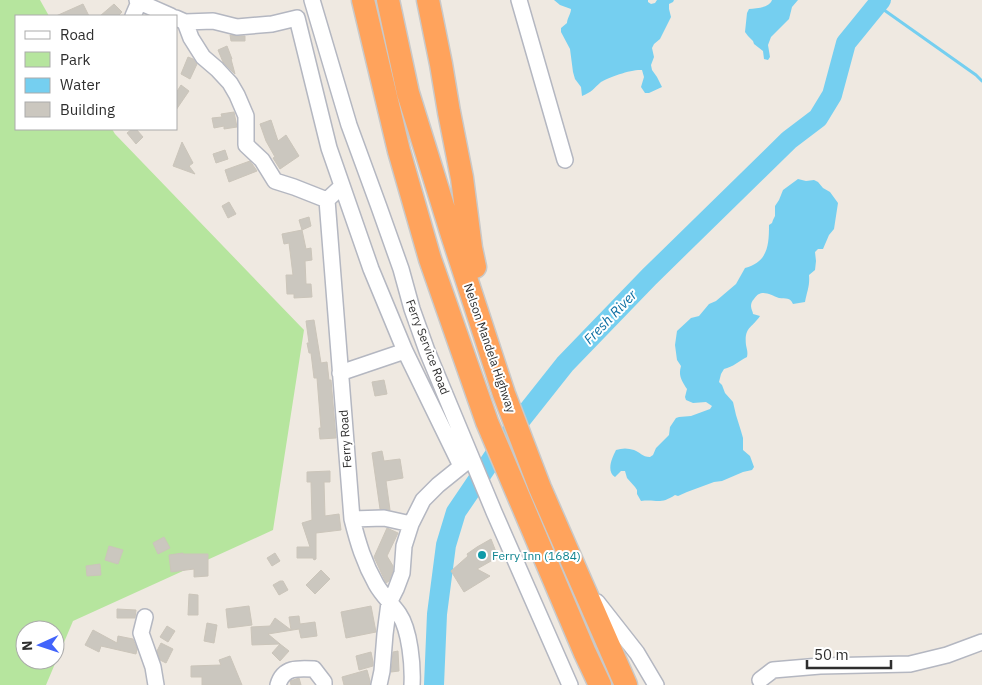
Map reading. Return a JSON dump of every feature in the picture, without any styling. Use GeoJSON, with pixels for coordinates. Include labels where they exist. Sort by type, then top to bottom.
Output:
{"type":"FeatureCollection","features":[{"type":"Feature","properties":{"kind":"highway"},"geometry":{"type":"LineString","coordinates":[[363,0],[399,151],[448,311],[487,422],[600,685]]}},
{"type":"Feature","properties":{"kind":"highway","name":"Nelson Mandela Highway"},"geometry":{"type":"LineString","coordinates":[[388,0],[408,94],[494,366],[540,488],[626,685]]}},
{"type":"Feature","properties":{"kind":"highway"},"geometry":{"type":"LineString","coordinates":[[428,0],[462,178],[471,248],[484,306],[494,366]]}},
{"type":"Feature","properties":{"kind":"street","name":"Ferry Service Road"},"geometry":{"type":"LineString","coordinates":[[312,0],[348,125],[379,206],[412,308],[466,462],[494,512],[570,685]]}},
{"type":"Feature","properties":{"kind":"street"},"geometry":{"type":"LineString","coordinates":[[519,0],[565,160]]}},
{"type":"Feature","properties":{"kind":"street"},"geometry":{"type":"LineString","coordinates":[[132,15],[138,1],[169,15]]}},
{"type":"Feature","properties":{"kind":"street"},"geometry":{"type":"LineString","coordinates":[[178,19],[213,21],[237,27],[272,24],[297,18],[329,148],[371,269],[405,351],[466,462],[423,500],[412,524],[404,546],[402,573],[389,603],[382,671],[378,685]]}},
{"type":"Feature","properties":{"kind":"street"},"geometry":{"type":"LineString","coordinates":[[178,19],[203,57],[218,69],[230,83],[246,116],[246,144],[262,160],[275,181],[327,200],[342,186]]}},
{"type":"Feature","properties":{"kind":"street","name":"Ferry Road"},"geometry":{"type":"LineString","coordinates":[[327,200],[352,520],[362,556],[376,585],[400,615],[407,632],[413,672],[412,685]]}},
{"type":"Feature","properties":{"kind":"street"},"geometry":{"type":"LineString","coordinates":[[340,373],[405,351]]}},
{"type":"Feature","properties":{"kind":"street"},"geometry":{"type":"LineString","coordinates":[[352,520],[384,518],[412,524]]}},
{"type":"Feature","properties":{"kind":"street"},"geometry":{"type":"LineString","coordinates":[[582,583],[637,653],[656,685]]}},
{"type":"Feature","properties":{"kind":"street"},"geometry":{"type":"LineString","coordinates":[[144,617],[141,633],[156,685]]}},
{"type":"Feature","properties":{"kind":"street"},"geometry":{"type":"LineString","coordinates":[[760,680],[773,670],[820,666],[910,664],[947,655],[982,642]]}},
{"type":"Feature","properties":{"kind":"street"},"geometry":{"type":"LineString","coordinates":[[278,685],[280,678],[286,672],[304,668],[314,669],[324,682],[324,685]]}},
{"type":"Feature","properties":{"kind":"green space"},"geometry":{"type":"Polygon","coordinates":[[[0,0],[40,0],[48,15],[15,15],[15,130],[113,130],[304,330],[273,530],[73,621],[65,640],[65,620],[15,620],[15,670],[52,670],[46,685],[0,685],[0,0]]]}},
{"type":"Feature","properties":{"kind":"water"},"geometry":{"type":"Polygon","coordinates":[[[554,0],[648,0],[651,4],[657,0],[674,0],[669,4],[671,17],[660,39],[652,48],[654,57],[651,65],[652,70],[662,87],[645,93],[641,87],[644,77],[642,70],[638,70],[605,80],[582,96],[581,87],[575,79],[573,72],[570,49],[561,32],[561,28],[567,23],[571,9],[560,5],[554,0]]]}},
{"type":"Feature","properties":{"kind":"water"},"geometry":{"type":"Polygon","coordinates":[[[772,0],[798,0],[792,7],[789,19],[771,37],[768,45],[770,57],[768,60],[764,59],[763,51],[754,44],[745,32],[749,9],[766,6],[772,0]]]}},
{"type":"Feature","properties":{"kind":"water"},"geometry":{"type":"Polygon","coordinates":[[[798,179],[818,182],[830,192],[838,203],[834,229],[823,249],[818,249],[815,252],[815,270],[809,275],[805,302],[793,304],[789,299],[763,293],[757,296],[751,303],[753,314],[760,316],[747,331],[747,357],[724,369],[719,382],[733,402],[743,438],[743,450],[750,456],[754,467],[752,470],[678,496],[675,495],[666,500],[641,501],[637,490],[627,478],[625,471],[621,471],[615,477],[612,474],[610,468],[616,450],[630,449],[650,457],[669,435],[670,427],[676,418],[691,416],[710,409],[712,406],[706,402],[693,403],[686,400],[687,389],[680,376],[681,366],[677,360],[675,345],[677,331],[691,318],[699,316],[709,304],[716,301],[736,284],[745,268],[758,262],[763,257],[766,252],[769,225],[775,216],[775,206],[783,190],[798,179]]]}},
{"type":"Feature","properties":{"kind":"building"},"geometry":{"type":"Polygon","coordinates":[[[83,4],[88,15],[58,15],[83,4]]]}},
{"type":"Feature","properties":{"kind":"building"},"geometry":{"type":"Polygon","coordinates":[[[114,4],[122,12],[119,15],[101,15],[114,4]]]}},
{"type":"Feature","properties":{"kind":"building"},"geometry":{"type":"Polygon","coordinates":[[[230,35],[245,36],[245,41],[231,41],[230,35]]]}},
{"type":"Feature","properties":{"kind":"building"},"geometry":{"type":"Polygon","coordinates":[[[227,46],[235,74],[223,62],[218,50],[227,46]]]}},
{"type":"Feature","properties":{"kind":"building"},"geometry":{"type":"Polygon","coordinates":[[[188,57],[197,64],[190,79],[181,74],[188,57]]]}},
{"type":"Feature","properties":{"kind":"building"},"geometry":{"type":"Polygon","coordinates":[[[181,85],[189,91],[178,107],[178,90],[181,85]]]}},
{"type":"Feature","properties":{"kind":"building"},"geometry":{"type":"Polygon","coordinates":[[[234,112],[237,127],[224,129],[224,126],[214,128],[212,118],[222,117],[221,114],[234,112]]]}},
{"type":"Feature","properties":{"kind":"building"},"geometry":{"type":"Polygon","coordinates":[[[271,120],[278,141],[286,135],[299,156],[280,169],[273,158],[275,157],[266,141],[260,124],[271,120]]]}},
{"type":"Feature","properties":{"kind":"building"},"geometry":{"type":"Polygon","coordinates":[[[131,130],[137,130],[143,137],[136,144],[127,133],[131,130]]]}},
{"type":"Feature","properties":{"kind":"building"},"geometry":{"type":"Polygon","coordinates":[[[182,142],[193,163],[189,166],[195,174],[173,166],[182,142]]]}},
{"type":"Feature","properties":{"kind":"building"},"geometry":{"type":"Polygon","coordinates":[[[225,150],[228,159],[216,163],[213,154],[225,150]]]}},
{"type":"Feature","properties":{"kind":"building"},"geometry":{"type":"Polygon","coordinates":[[[250,161],[257,171],[229,182],[225,170],[250,161]]]}},
{"type":"Feature","properties":{"kind":"building"},"geometry":{"type":"Polygon","coordinates":[[[229,202],[236,214],[228,218],[222,206],[229,202]]]}},
{"type":"Feature","properties":{"kind":"building"},"geometry":{"type":"Polygon","coordinates":[[[309,217],[311,226],[302,230],[299,220],[309,217]]]}},
{"type":"Feature","properties":{"kind":"building"},"geometry":{"type":"Polygon","coordinates":[[[302,230],[306,249],[311,248],[312,260],[305,261],[306,284],[311,284],[312,297],[294,298],[294,294],[287,294],[286,275],[293,275],[289,243],[284,244],[282,234],[302,230]]]}},
{"type":"Feature","properties":{"kind":"building"},"geometry":{"type":"Polygon","coordinates":[[[314,320],[321,363],[327,362],[329,380],[331,380],[336,438],[320,439],[319,428],[321,428],[317,378],[314,378],[311,353],[309,353],[307,343],[309,343],[306,321],[314,320]]]}},
{"type":"Feature","properties":{"kind":"building"},"geometry":{"type":"Polygon","coordinates":[[[384,380],[387,394],[375,396],[372,382],[384,380]]]}},
{"type":"Feature","properties":{"kind":"building"},"geometry":{"type":"Polygon","coordinates":[[[382,451],[384,461],[400,459],[403,478],[386,481],[390,510],[380,509],[372,453],[382,451]]]}},
{"type":"Feature","properties":{"kind":"building"},"geometry":{"type":"Polygon","coordinates":[[[330,471],[330,482],[324,482],[325,516],[339,514],[341,530],[316,533],[316,559],[297,558],[297,547],[310,547],[302,523],[312,520],[311,482],[307,482],[307,472],[330,471]]]}},
{"type":"Feature","properties":{"kind":"building"},"geometry":{"type":"Polygon","coordinates":[[[387,528],[398,533],[387,556],[393,566],[393,571],[389,581],[386,583],[374,557],[387,528]]]}},
{"type":"Feature","properties":{"kind":"building"},"geometry":{"type":"Polygon","coordinates":[[[164,537],[170,548],[158,554],[153,543],[164,537]]]}},
{"type":"Feature","properties":{"kind":"building"},"geometry":{"type":"Polygon","coordinates":[[[491,539],[498,557],[477,569],[490,576],[464,592],[451,571],[468,556],[467,554],[491,539]]]}},
{"type":"Feature","properties":{"kind":"building"},"geometry":{"type":"Polygon","coordinates":[[[109,546],[123,550],[118,564],[105,560],[109,546]]]}},
{"type":"Feature","properties":{"kind":"building"},"geometry":{"type":"Polygon","coordinates":[[[183,553],[208,554],[208,576],[194,577],[194,569],[171,572],[169,555],[183,553]]]}},
{"type":"Feature","properties":{"kind":"building"},"geometry":{"type":"Polygon","coordinates":[[[275,553],[280,561],[272,566],[267,558],[275,553]]]}},
{"type":"Feature","properties":{"kind":"building"},"geometry":{"type":"Polygon","coordinates":[[[100,564],[101,575],[87,576],[86,566],[100,564]]]}},
{"type":"Feature","properties":{"kind":"building"},"geometry":{"type":"Polygon","coordinates":[[[321,570],[330,579],[315,594],[306,585],[321,570]]]}},
{"type":"Feature","properties":{"kind":"building"},"geometry":{"type":"Polygon","coordinates":[[[283,581],[288,590],[279,595],[273,585],[283,581]]]}},
{"type":"Feature","properties":{"kind":"building"},"geometry":{"type":"Polygon","coordinates":[[[189,594],[198,595],[198,615],[188,615],[189,594]]]}},
{"type":"Feature","properties":{"kind":"building"},"geometry":{"type":"Polygon","coordinates":[[[249,606],[252,625],[228,628],[226,609],[249,606]]]}},
{"type":"Feature","properties":{"kind":"building"},"geometry":{"type":"Polygon","coordinates":[[[371,606],[376,632],[346,638],[341,612],[371,606]]]}},
{"type":"Feature","properties":{"kind":"building"},"geometry":{"type":"Polygon","coordinates":[[[117,609],[136,610],[135,618],[117,618],[117,609]]]}},
{"type":"Feature","properties":{"kind":"building"},"geometry":{"type":"Polygon","coordinates":[[[299,616],[300,624],[315,622],[317,636],[301,638],[299,629],[268,634],[280,644],[252,645],[251,627],[270,626],[275,618],[291,630],[289,617],[299,616]]]}},
{"type":"Feature","properties":{"kind":"building"},"geometry":{"type":"Polygon","coordinates":[[[207,623],[217,625],[214,643],[204,641],[207,623]]]}},
{"type":"Feature","properties":{"kind":"building"},"geometry":{"type":"Polygon","coordinates":[[[167,626],[175,631],[168,642],[160,637],[167,626]]]}},
{"type":"Feature","properties":{"kind":"building"},"geometry":{"type":"Polygon","coordinates":[[[93,630],[117,643],[118,636],[133,639],[137,649],[136,654],[101,646],[99,652],[85,645],[93,630]]]}},
{"type":"Feature","properties":{"kind":"building"},"geometry":{"type":"Polygon","coordinates":[[[161,643],[173,649],[166,663],[160,660],[157,651],[161,643]]]}},
{"type":"Feature","properties":{"kind":"building"},"geometry":{"type":"Polygon","coordinates":[[[280,644],[289,651],[280,661],[272,653],[280,644]]]}},
{"type":"Feature","properties":{"kind":"building"},"geometry":{"type":"Polygon","coordinates":[[[398,651],[399,671],[391,672],[393,652],[398,651]]]}},
{"type":"Feature","properties":{"kind":"building"},"geometry":{"type":"Polygon","coordinates":[[[371,652],[373,666],[359,670],[356,656],[371,652]]]}},
{"type":"Feature","properties":{"kind":"building"},"geometry":{"type":"Polygon","coordinates":[[[230,656],[242,685],[202,685],[202,677],[191,677],[191,666],[221,665],[219,660],[230,656]]]}},
{"type":"Feature","properties":{"kind":"building"},"geometry":{"type":"Polygon","coordinates":[[[367,670],[370,685],[344,685],[342,677],[367,670]]]}},
{"type":"Feature","properties":{"kind":"building"},"geometry":{"type":"Polygon","coordinates":[[[299,678],[301,685],[291,685],[290,681],[299,678]]]}},
{"type":"Feature","properties":{"kind":"waterway","name":"Fresh River"},"geometry":{"type":"LineString","coordinates":[[434,685],[437,614],[446,545],[456,512],[504,441],[565,364],[649,277],[789,140],[818,118],[832,95],[846,43],[881,0]]}},
{"type":"Feature","properties":{"kind":"waterway"},"geometry":{"type":"LineString","coordinates":[[877,5],[982,81]]}},
{"type":"Feature","properties":{"kind":"place","name":"Ferry Inn (1684)"},"geometry":{"type":"Point","coordinates":[482,555]}}]}
